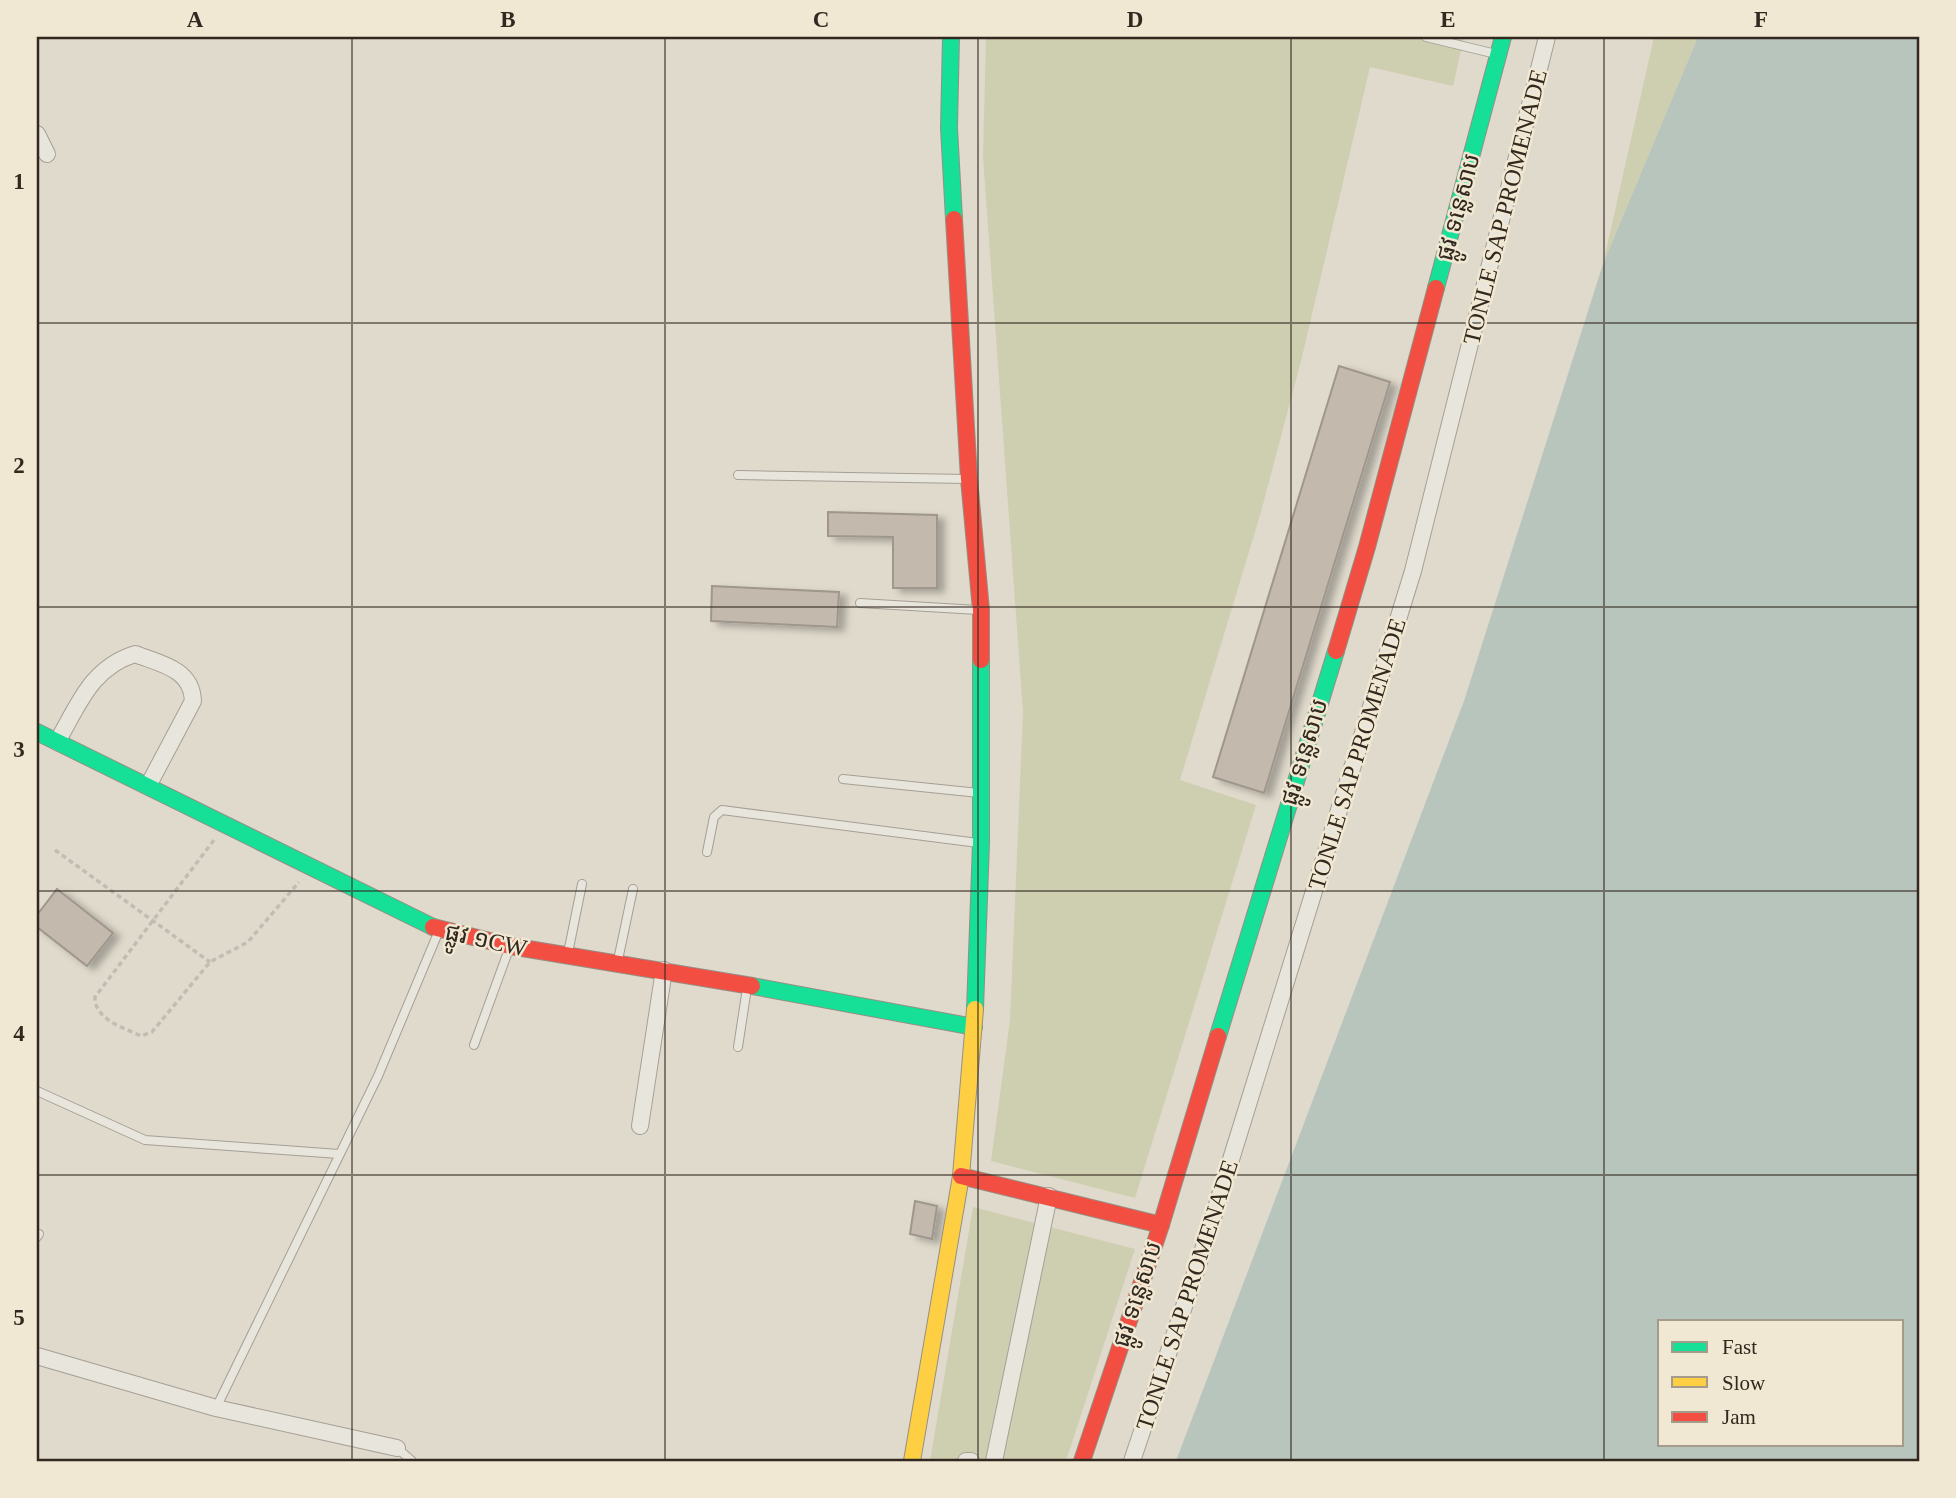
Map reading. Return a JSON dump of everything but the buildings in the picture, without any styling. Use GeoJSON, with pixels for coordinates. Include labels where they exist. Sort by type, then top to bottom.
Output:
{"type":"FeatureCollection","features":[{"type":"Feature","properties":{"kind":"street"},"geometry":{"type":"LineString","coordinates":[[912,1461],[961,1175],[974,1027],[981,844],[981,610],[969,479],[949,128],[951,37]]}},
{"type":"Feature","properties":{"kind":"street","name":"ផ្លូវ ទន្លេសាប"},"geometry":{"type":"LineString","coordinates":[[1082,1461],[1161,1225],[1367,547],[1503,37]]}},
{"type":"Feature","properties":{"kind":"street","name":"TONLE SAP PROMENADE"},"geometry":{"type":"LineString","coordinates":[[1132,1461],[1211,1223],[1413,571],[1547,37]]}},
{"type":"Feature","properties":{"kind":"street"},"geometry":{"type":"LineString","coordinates":[[37,134],[47,154]]}},
{"type":"Feature","properties":{"kind":"street"},"geometry":{"type":"LineString","coordinates":[[57,742],[91,684],[102,669],[116,660],[135,654],[184,674],[193,686],[193,701],[148,786]]}},
{"type":"Feature","properties":{"kind":"street","name":"ផ្លូវ ១CW"},"geometry":{"type":"LineString","coordinates":[[37,732],[439,930],[510,946],[664,970],[747,988],[974,1027]]}},
{"type":"Feature","properties":{"kind":"street"},"geometry":{"type":"LineString","coordinates":[[640,1126],[664,970]]}},
{"type":"Feature","properties":{"kind":"street"},"geometry":{"type":"LineString","coordinates":[[961,1175],[1161,1225]]}},
{"type":"Feature","properties":{"kind":"street"},"geometry":{"type":"LineString","coordinates":[[994,1461],[1049,1196]]}},
{"type":"Feature","properties":{"kind":"street"},"geometry":{"type":"LineString","coordinates":[[37,1356],[216,1408],[397,1448]]}},
{"type":"Feature","properties":{"kind":"street"},"geometry":{"type":"LineString","coordinates":[[966,1461],[971,1461]]}},
{"type":"Feature","properties":{"kind":"lane"},"geometry":{"type":"LineString","coordinates":[[1426,37],[1499,54]]}},
{"type":"Feature","properties":{"kind":"lane"},"geometry":{"type":"LineString","coordinates":[[738,475],[969,479]]}},
{"type":"Feature","properties":{"kind":"lane"},"geometry":{"type":"LineString","coordinates":[[860,603],[981,610]]}},
{"type":"Feature","properties":{"kind":"lane"},"geometry":{"type":"LineString","coordinates":[[843,779],[979,793]]}},
{"type":"Feature","properties":{"kind":"lane"},"geometry":{"type":"LineString","coordinates":[[707,852],[714,817],[722,810],[981,844]]}},
{"type":"Feature","properties":{"kind":"lane"},"geometry":{"type":"LineString","coordinates":[[568,956],[582,884]]}},
{"type":"Feature","properties":{"kind":"lane"},"geometry":{"type":"LineString","coordinates":[[617,963],[633,889]]}},
{"type":"Feature","properties":{"kind":"lane"},"geometry":{"type":"LineString","coordinates":[[216,1408],[378,1076],[439,930]]}},
{"type":"Feature","properties":{"kind":"lane"},"geometry":{"type":"LineString","coordinates":[[474,1045],[510,946]]}},
{"type":"Feature","properties":{"kind":"lane"},"geometry":{"type":"LineString","coordinates":[[738,1047],[747,988]]}},
{"type":"Feature","properties":{"kind":"lane"},"geometry":{"type":"LineString","coordinates":[[38,1094],[145,1140],[339,1154]]}},
{"type":"Feature","properties":{"kind":"lane"},"geometry":{"type":"LineString","coordinates":[[397,1448],[412,1461]]}},
{"type":"Feature","properties":{"kind":"path"},"geometry":{"type":"LineString","coordinates":[[226,825],[151,920],[95,997],[95,1005],[102,1016],[141,1035],[152,1032],[210,962],[248,942],[312,867]]}},
{"type":"Feature","properties":{"kind":"path"},"geometry":{"type":"LineString","coordinates":[[55,850],[210,962]]}},
{"type":"Feature","properties":{"kind":"green space"},"geometry":{"type":"Polygon","coordinates":[[[986,37],[1464,37],[1453,86],[1370,67],[1302,357],[1261,512],[1180,780],[1256,805],[1135,1198],[991,1161],[1010,1020],[1023,712],[983,157],[986,37]]]}},
{"type":"Feature","properties":{"kind":"green space"},"geometry":{"type":"Polygon","coordinates":[[[1654,37],[1698,37],[1603,264],[1654,37]]]}},
{"type":"Feature","properties":{"kind":"green space"},"geometry":{"type":"Polygon","coordinates":[[[973,1207],[1135,1249],[1066,1461],[930,1461],[973,1207]]]}},
{"type":"Feature","properties":{"kind":"shaded area"},"geometry":{"type":"Polygon","coordinates":[[[1698,37],[1919,37],[1919,1461],[1176,1461],[1464,701],[1603,264],[1698,37]]]}},
{"type":"Feature","properties":{"kind":"traffic: fast"},"geometry":{"type":"LineString","coordinates":[[951,37],[949,128],[954,219]]}},
{"type":"Feature","properties":{"kind":"traffic: fast"},"geometry":{"type":"LineString","coordinates":[[1436,288],[1503,37]]}},
{"type":"Feature","properties":{"kind":"traffic: fast"},"geometry":{"type":"LineString","coordinates":[[1218,1036],[1336,651]]}},
{"type":"Feature","properties":{"kind":"traffic: fast"},"geometry":{"type":"LineString","coordinates":[[975,1009],[981,843],[981,660]]}},
{"type":"Feature","properties":{"kind":"traffic: fast"},"geometry":{"type":"LineString","coordinates":[[37,732],[433,927]]}},
{"type":"Feature","properties":{"kind":"traffic: fast"},"geometry":{"type":"LineString","coordinates":[[752,986],[974,1027]]}},
{"type":"Feature","properties":{"kind":"traffic: slow"},"geometry":{"type":"LineString","coordinates":[[912,1461],[961,1176],[975,1009]]}},
{"type":"Feature","properties":{"kind":"traffic: jam"},"geometry":{"type":"LineString","coordinates":[[954,219],[969,479],[981,610],[981,660]]}},
{"type":"Feature","properties":{"kind":"traffic: jam"},"geometry":{"type":"LineString","coordinates":[[1336,651],[1367,547],[1436,288]]}},
{"type":"Feature","properties":{"kind":"traffic: jam"},"geometry":{"type":"LineString","coordinates":[[433,927],[510,946],[752,986]]}},
{"type":"Feature","properties":{"kind":"traffic: jam"},"geometry":{"type":"LineString","coordinates":[[1082,1461],[1161,1225],[1218,1036]]}},
{"type":"Feature","properties":{"kind":"traffic: jam"},"geometry":{"type":"LineString","coordinates":[[961,1176],[1161,1225]]}}]}
